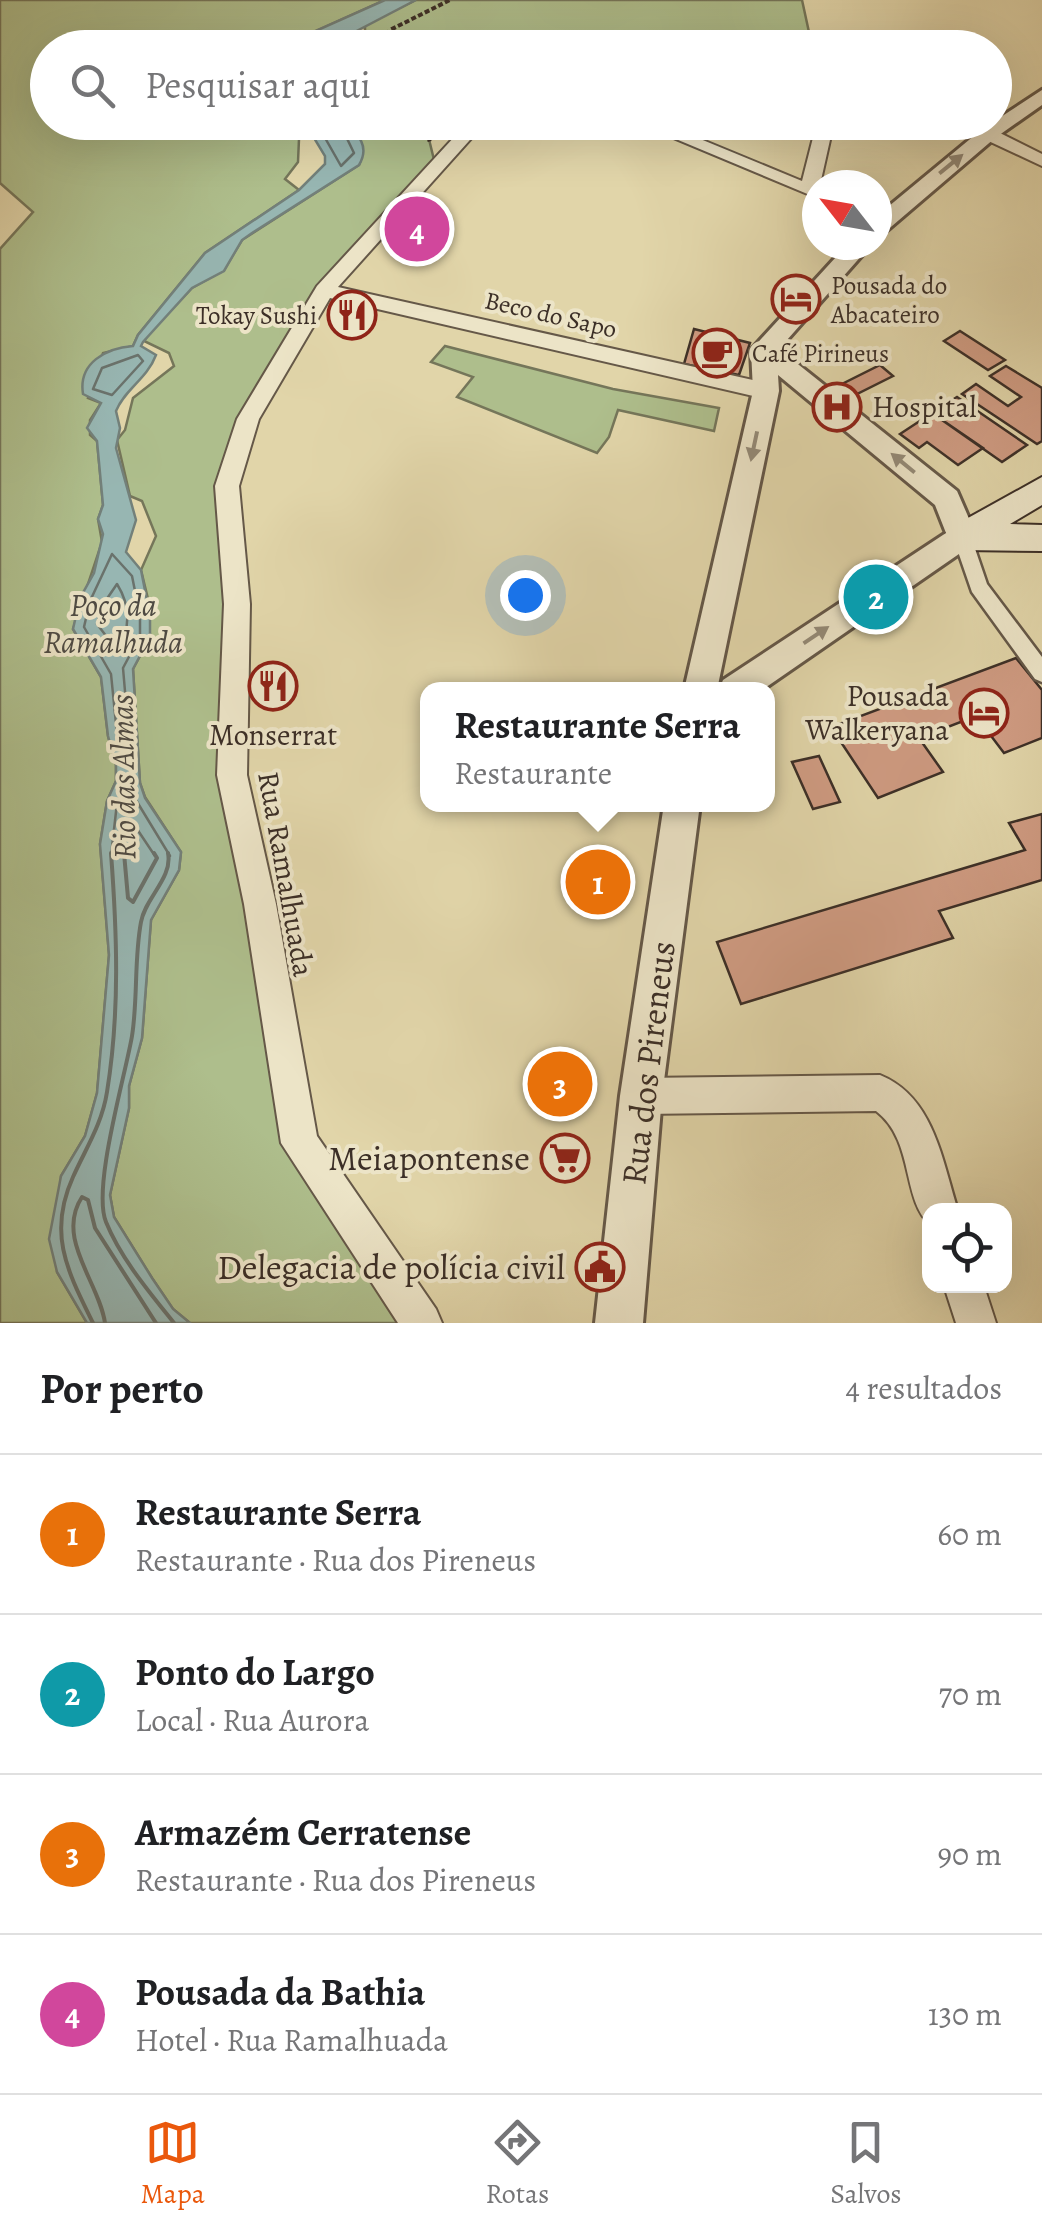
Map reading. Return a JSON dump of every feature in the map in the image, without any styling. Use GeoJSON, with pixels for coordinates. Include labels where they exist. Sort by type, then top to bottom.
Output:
{"type":"FeatureCollection","features":[{"type":"Feature","properties":{"kind":"main road"},"geometry":{"type":"LineString","coordinates":[[962,537],[1042,489]]}},
{"type":"Feature","properties":{"kind":"main road"},"geometry":{"type":"LineString","coordinates":[[1042,497],[1035,506],[1042,524]]}},
{"type":"Feature","properties":{"kind":"main road"},"geometry":{"type":"LineString","coordinates":[[962,537],[1042,538]]}},
{"type":"Feature","properties":{"kind":"street"},"geometry":{"type":"LineString","coordinates":[[1012,117],[1042,96]]}},
{"type":"Feature","properties":{"kind":"street","name":"Rua Ramalhuada"},"geometry":{"type":"LineString","coordinates":[[422,1323],[300,1143],[260,904],[232,775],[237,604],[227,486],[248,419],[324,290],[462,140]]}},
{"type":"Feature","properties":{"kind":"street"},"geometry":{"type":"LineString","coordinates":[[687,140],[802,187]]}},
{"type":"Feature","properties":{"kind":"street"},"geometry":{"type":"LineString","coordinates":[[817,170],[823,140]]}},
{"type":"Feature","properties":{"kind":"street"},"geometry":{"type":"LineString","coordinates":[[892,213],[981,140]]}},
{"type":"Feature","properties":{"kind":"street"},"geometry":{"type":"LineString","coordinates":[[1000,140],[1042,162]]}},
{"type":"Feature","properties":{"kind":"street"},"geometry":{"type":"LineString","coordinates":[[702,682],[766,391],[764,350],[846,260]]}},
{"type":"Feature","properties":{"kind":"street","name":"Beco do Sapo"},"geometry":{"type":"LineString","coordinates":[[324,290],[766,391]]}},
{"type":"Feature","properties":{"kind":"street"},"geometry":{"type":"LineString","coordinates":[[764,350],[947,500],[979,587],[1042,674]]}},
{"type":"Feature","properties":{"kind":"street"},"geometry":{"type":"LineString","coordinates":[[747,682],[962,537]]}},
{"type":"Feature","properties":{"kind":"street","name":"Rua dos Pireneus"},"geometry":{"type":"LineString","coordinates":[[619,1323],[641,1096],[681,812]]}},
{"type":"Feature","properties":{"kind":"street"},"geometry":{"type":"LineString","coordinates":[[641,1096],[880,1093],[891,1098],[908,1117],[937,1203]]}},
{"type":"Feature","properties":{"kind":"street"},"geometry":{"type":"LineString","coordinates":[[966,1293],[976,1323]]}},
{"type":"Feature","properties":{"kind":"path"},"geometry":{"type":"LineString","coordinates":[[390,30],[450,0]]}},
{"type":"Feature","properties":{"kind":"green space"},"geometry":{"type":"Polygon","coordinates":[[[0,0],[385,0],[318,30],[30,30],[30,140],[299,140],[298,162],[285,179],[299,190],[205,253],[133,346],[103,353],[88,398],[101,403],[90,420],[90,435],[97,441],[102,542],[73,629],[101,677],[116,781],[107,801],[100,844],[109,955],[97,1093],[85,1136],[61,1176],[57,1272],[87,1323],[0,1323],[0,249],[33,212],[0,183],[0,0]]]}},
{"type":"Feature","properties":{"kind":"green space"},"geometry":{"type":"Polygon","coordinates":[[[416,0],[802,0],[809,30],[365,30],[365,25],[416,0]]]}},
{"type":"Feature","properties":{"kind":"green space"},"geometry":{"type":"Polygon","coordinates":[[[429,140],[436,168],[303,324],[227,486],[233,775],[300,1143],[422,1323],[190,1323],[173,1309],[152,1278],[114,1217],[110,1195],[129,1108],[129,1086],[142,1038],[151,920],[179,870],[181,852],[140,783],[133,669],[150,637],[148,599],[141,570],[156,536],[142,501],[130,496],[117,440],[125,430],[133,398],[174,366],[169,353],[144,341],[148,335],[192,288],[224,270],[242,240],[359,165],[363,152],[360,141],[429,140]]]}},
{"type":"Feature","properties":{"kind":"green space"},"geometry":{"type":"Polygon","coordinates":[[[445,346],[613,389],[719,408],[714,431],[618,410],[609,437],[597,453],[457,397],[473,377],[431,362],[445,346]]]}},
{"type":"Feature","properties":{"kind":"water"},"geometry":{"type":"Polygon","coordinates":[[[385,0],[416,0],[359,30],[318,30],[385,0]]]}},
{"type":"Feature","properties":{"kind":"water"},"geometry":{"type":"Polygon","coordinates":[[[315,140],[361,141],[359,165],[242,240],[224,271],[192,288],[143,342],[141,346],[156,355],[116,411],[120,428],[116,448],[136,520],[126,552],[141,570],[150,616],[150,637],[133,669],[140,783],[145,798],[181,852],[179,870],[151,920],[142,1038],[129,1086],[129,1108],[110,1195],[114,1217],[152,1278],[173,1309],[190,1323],[87,1323],[57,1272],[49,1239],[61,1176],[85,1136],[97,1093],[109,955],[100,844],[107,801],[116,781],[101,677],[73,629],[80,598],[94,573],[103,534],[98,519],[103,505],[97,441],[87,428],[101,403],[83,394],[83,383],[96,359],[133,346],[205,253],[299,190],[325,164],[315,140]]]}},
{"type":"Feature","properties":{"kind":"building","name":"Café Pirineus"},"geometry":{"type":"Polygon","coordinates":[[[694,329],[750,343],[739,375],[684,364],[694,329]]]}},
{"type":"Feature","properties":{"kind":"building"},"geometry":{"type":"Polygon","coordinates":[[[960,331],[1005,360],[988,370],[944,341],[960,331]]]}},
{"type":"Feature","properties":{"kind":"building"},"geometry":{"type":"Polygon","coordinates":[[[880,365],[893,376],[855,395],[842,384],[880,365]]]}},
{"type":"Feature","properties":{"kind":"building"},"geometry":{"type":"Polygon","coordinates":[[[1006,366],[1042,388],[1042,441],[1037,444],[962,394],[976,384],[1008,406],[1021,397],[990,376],[1006,366]]]}},
{"type":"Feature","properties":{"kind":"building"},"geometry":{"type":"Polygon","coordinates":[[[957,397],[1027,445],[1002,462],[932,413],[957,397]]]}},
{"type":"Feature","properties":{"kind":"building"},"geometry":{"type":"Polygon","coordinates":[[[932,413],[983,448],[958,465],[927,442],[919,448],[900,434],[932,413]]]}},
{"type":"Feature","properties":{"kind":"building"},"geometry":{"type":"Polygon","coordinates":[[[1016,658],[1042,690],[1042,738],[1004,753],[976,716],[919,738],[943,772],[878,798],[831,727],[1016,658]]]}},
{"type":"Feature","properties":{"kind":"building"},"geometry":{"type":"Polygon","coordinates":[[[819,756],[840,802],[813,809],[792,762],[819,756]]]}},
{"type":"Feature","properties":{"kind":"building"},"geometry":{"type":"Polygon","coordinates":[[[1042,814],[1042,880],[939,911],[953,938],[741,1004],[717,942],[1025,850],[1009,823],[1042,814]]]}},
{"type":"Feature","properties":{"kind":"place","name":"Pousada da Bathia"},"geometry":{"type":"Point","coordinates":[417,229]}},
{"type":"Feature","properties":{"kind":"place","name":"Pousada do Abacateiro"},"geometry":{"type":"Point","coordinates":[796,299]}},
{"type":"Feature","properties":{"kind":"place","name":"Tokay Sushi"},"geometry":{"type":"Point","coordinates":[352,315]}},
{"type":"Feature","properties":{"kind":"place","name":"Café Pirineus"},"geometry":{"type":"Point","coordinates":[717,353]}},
{"type":"Feature","properties":{"kind":"place","name":"Hospital"},"geometry":{"type":"Point","coordinates":[837,407]}},
{"type":"Feature","properties":{"kind":"place","name":"Ponto do Largo"},"geometry":{"type":"Point","coordinates":[876,597]}},
{"type":"Feature","properties":{"kind":"place","name":"Monserrat"},"geometry":{"type":"Point","coordinates":[273,686]}},
{"type":"Feature","properties":{"kind":"place","name":"Pousada Walkeryana"},"geometry":{"type":"Point","coordinates":[984,713]}},
{"type":"Feature","properties":{"kind":"place","name":"Restaurante Serra"},"geometry":{"type":"Point","coordinates":[598,882]}},
{"type":"Feature","properties":{"kind":"place","name":"Armazém Cerratense"},"geometry":{"type":"Point","coordinates":[560,1084]}},
{"type":"Feature","properties":{"kind":"place","name":"Meiapontense"},"geometry":{"type":"Point","coordinates":[565,1158]}},
{"type":"Feature","properties":{"kind":"place","name":"Delegacia de polícia civil"},"geometry":{"type":"Point","coordinates":[600,1267]}},
{"type":"Feature","properties":{"kind":"water label","name":"Poço da Ramalhuda"},"geometry":{"type":"Point","coordinates":[113,624]}},
{"type":"Feature","properties":{"kind":"water label","name":"Rio das Almas"},"geometry":{"type":"Point","coordinates":[123,777]}}]}
